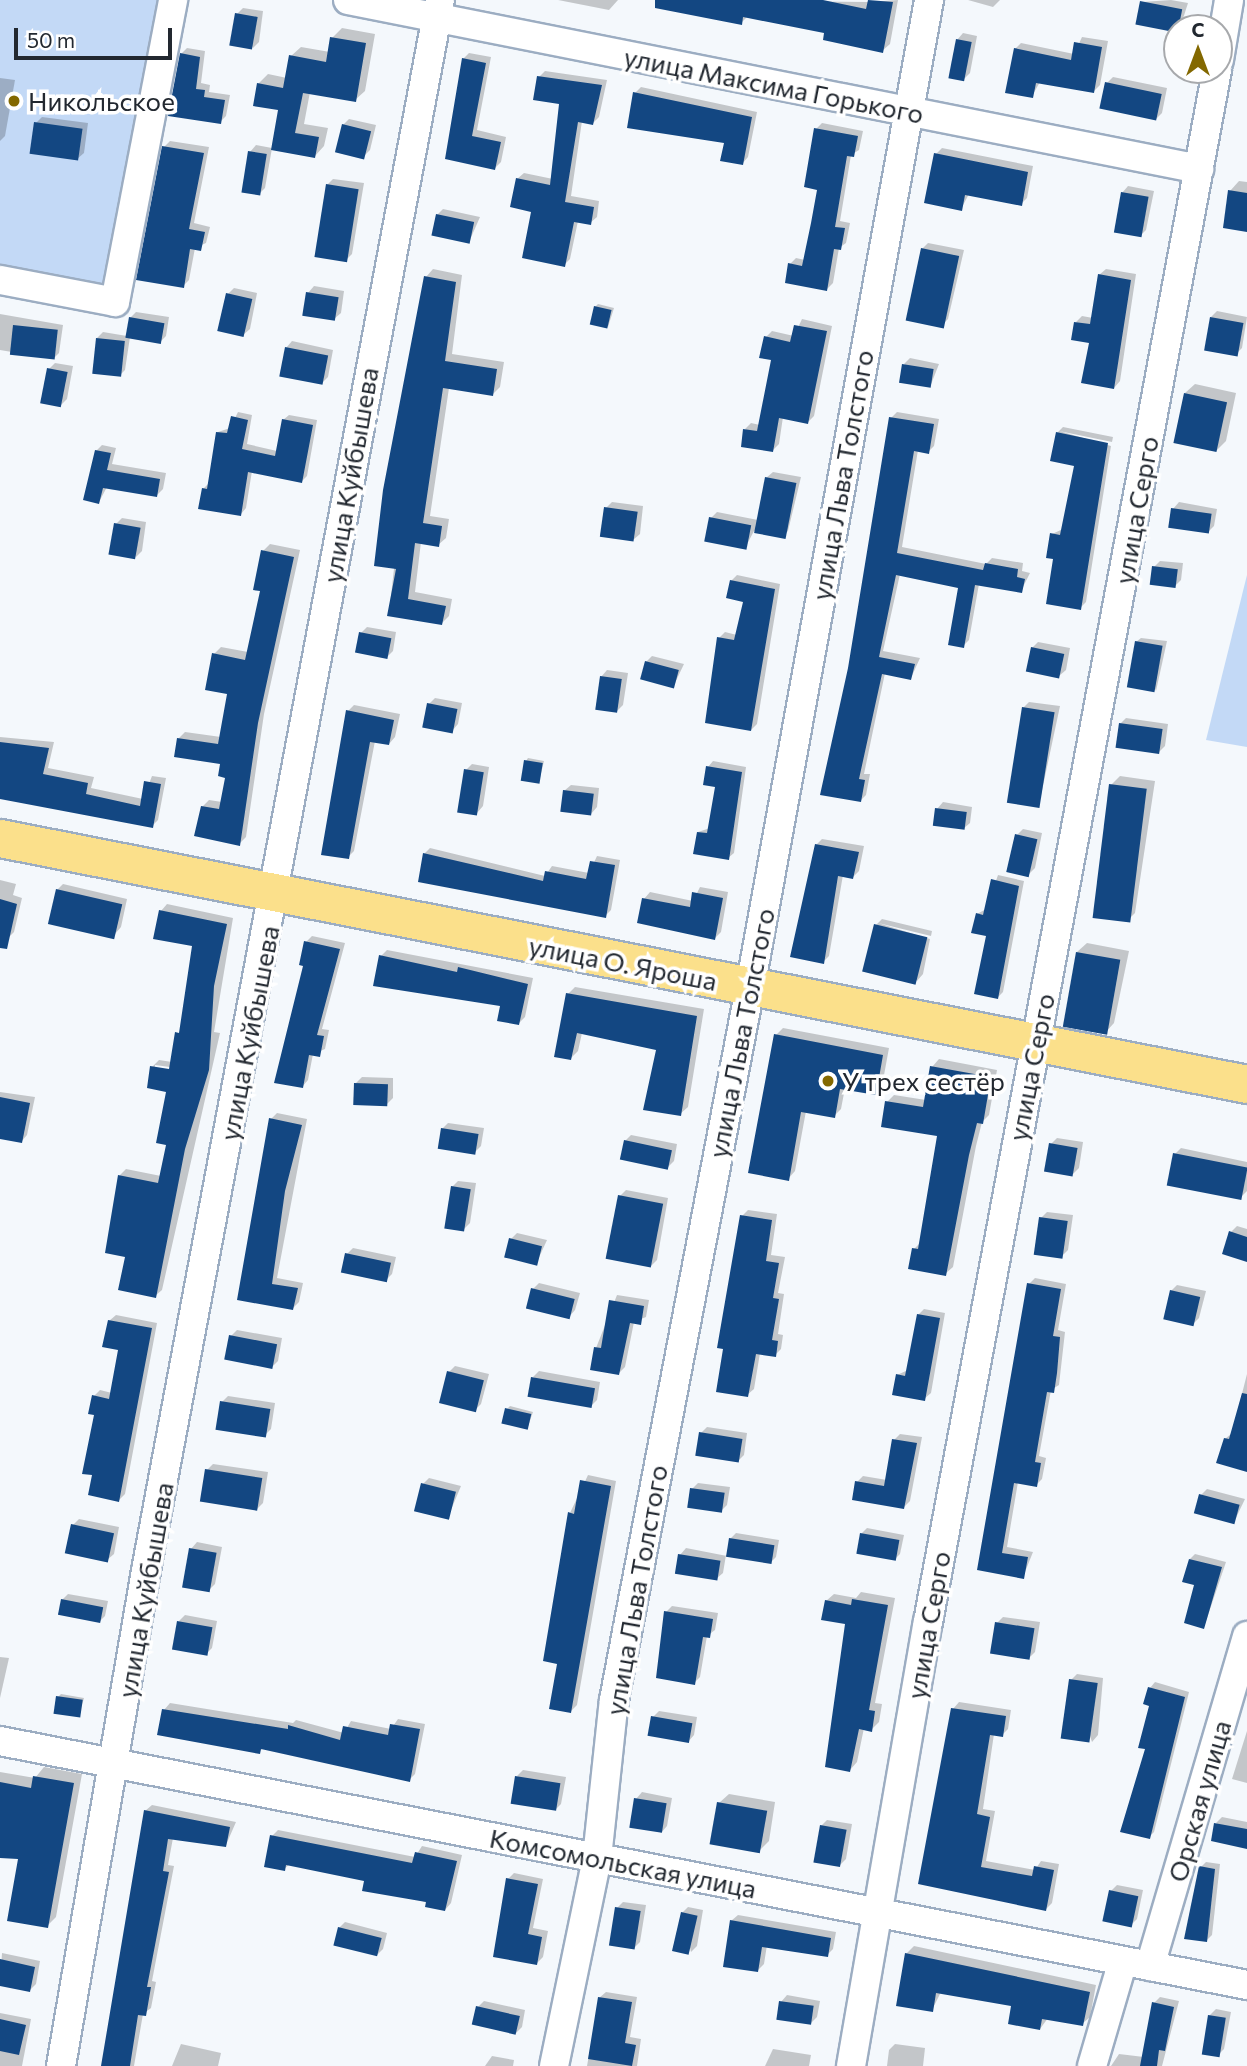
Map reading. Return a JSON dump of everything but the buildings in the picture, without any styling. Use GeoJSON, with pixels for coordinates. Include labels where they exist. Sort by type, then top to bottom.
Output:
{"type":"FeatureCollection","features":[{"type":"Feature","properties":{"kind":"main road","name":"улица О. Яроша"},"geometry":{"type":"LineString","coordinates":[[0,838],[1035,1045],[1247,1084]]}},
{"type":"Feature","properties":{"kind":"street"},"geometry":{"type":"LineString","coordinates":[[0,280],[115,302],[173,0]]}},
{"type":"Feature","properties":{"kind":"street","name":"улица Максима Горького"},"geometry":{"type":"LineString","coordinates":[[348,0],[438,9],[908,112],[1199,169]]}},
{"type":"Feature","properties":{"kind":"street","name":"улица Льва Толстого"},"geometry":{"type":"LineString","coordinates":[[554,2066],[597,1858],[614,1700],[750,988],[929,0]]}},
{"type":"Feature","properties":{"kind":"street","name":"улица Куйбышева"},"geometry":{"type":"LineString","coordinates":[[61,2066],[117,1763],[148,1565],[438,9]]}},
{"type":"Feature","properties":{"kind":"street","name":"улица Серго"},"geometry":{"type":"LineString","coordinates":[[851,2066],[876,1913],[1035,1045],[1214,84]]}},
{"type":"Feature","properties":{"kind":"street","name":"Орская улица"},"geometry":{"type":"LineString","coordinates":[[1150,1966],[1247,1636]]}},
{"type":"Feature","properties":{"kind":"street","name":"Комсомольская улица"},"geometry":{"type":"LineString","coordinates":[[0,1741],[1247,1985]]}},
{"type":"Feature","properties":{"kind":"street"},"geometry":{"type":"LineString","coordinates":[[1092,2066],[1123,1961]]}},
{"type":"Feature","properties":{"kind":"shaded area"},"geometry":{"type":"Polygon","coordinates":[[[0,0],[158,0],[102,291],[0,272],[0,0]]]}},
{"type":"Feature","properties":{"kind":"shaded area"},"geometry":{"type":"Polygon","coordinates":[[[1247,575],[1247,747],[1206,740],[1247,575]]]}},
{"type":"Feature","properties":{"kind":"place","name":"Никольское"},"geometry":{"type":"Point","coordinates":[14,101]}},
{"type":"Feature","properties":{"kind":"place","name":"У трех сестёр"},"geometry":{"type":"Point","coordinates":[828,1081]}}]}
